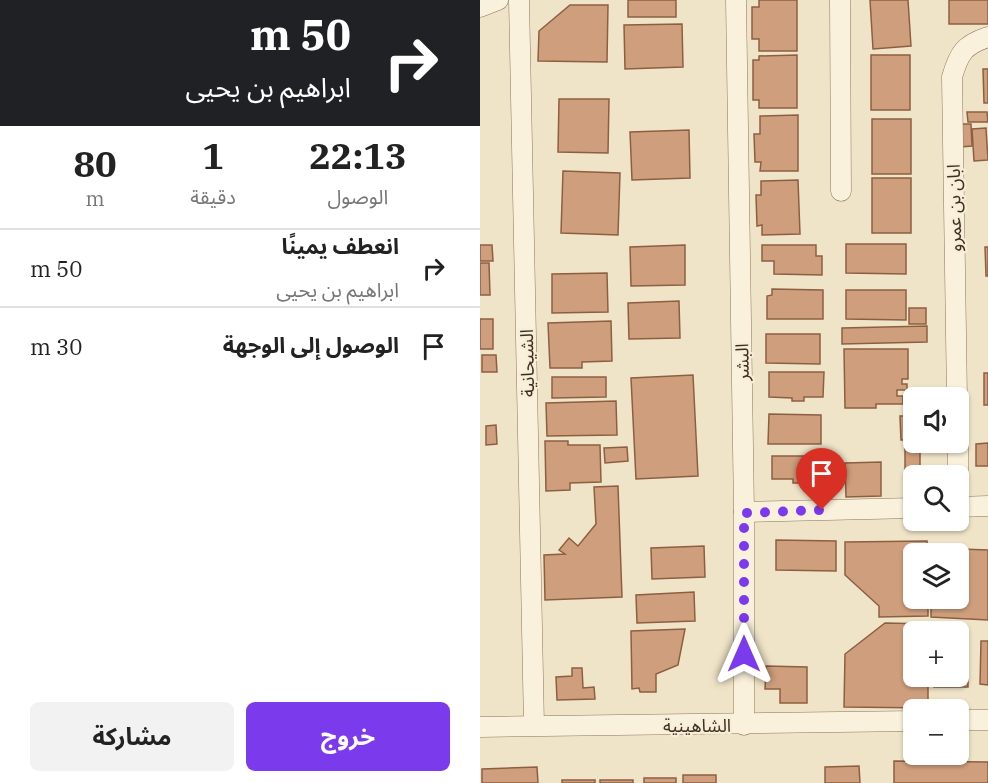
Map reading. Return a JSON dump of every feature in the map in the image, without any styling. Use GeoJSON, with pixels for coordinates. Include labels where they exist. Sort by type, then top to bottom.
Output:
{"type":"FeatureCollection","features":[{"type":"Feature","properties":{"kind":"street"},"geometry":{"type":"LineString","coordinates":[[480,7],[498,0]]}},
{"type":"Feature","properties":{"kind":"street","name":"الشيحانية"},"geometry":{"type":"LineString","coordinates":[[519,0],[534,725]]}},
{"type":"Feature","properties":{"kind":"street","name":"البشر"},"geometry":{"type":"LineString","coordinates":[[736,0],[744,513],[744,725]]}},
{"type":"Feature","properties":{"kind":"street"},"geometry":{"type":"LineString","coordinates":[[840,0],[841,191]]}},
{"type":"Feature","properties":{"kind":"street","name":"ابان بن عمرو"},"geometry":{"type":"LineString","coordinates":[[957,387],[952,77],[956,62],[964,48],[988,37]]}},
{"type":"Feature","properties":{"kind":"street"},"geometry":{"type":"LineString","coordinates":[[969,507],[988,506]]}},
{"type":"Feature","properties":{"kind":"street"},"geometry":{"type":"LineString","coordinates":[[744,513],[903,508]]}},
{"type":"Feature","properties":{"kind":"street"},"geometry":{"type":"LineString","coordinates":[[969,720],[988,720]]}},
{"type":"Feature","properties":{"kind":"street","name":"الشاهينية"},"geometry":{"type":"LineString","coordinates":[[480,727],[903,721]]}},
{"type":"Feature","properties":{"kind":"building"},"geometry":{"type":"Polygon","coordinates":[[[628,0],[676,0],[676,17],[628,17],[628,0]]]}},
{"type":"Feature","properties":{"kind":"building"},"geometry":{"type":"Polygon","coordinates":[[[759,0],[797,0],[797,51],[759,51],[759,39],[752,39],[752,7],[759,7],[759,0]]]}},
{"type":"Feature","properties":{"kind":"building"},"geometry":{"type":"Polygon","coordinates":[[[870,0],[908,0],[911,46],[873,49],[870,0]]]}},
{"type":"Feature","properties":{"kind":"building"},"geometry":{"type":"Polygon","coordinates":[[[949,0],[988,0],[988,24],[949,24],[949,0]]]}},
{"type":"Feature","properties":{"kind":"building"},"geometry":{"type":"Polygon","coordinates":[[[570,5],[608,5],[607,62],[538,61],[539,31],[570,5]]]}},
{"type":"Feature","properties":{"kind":"building"},"geometry":{"type":"Polygon","coordinates":[[[682,24],[683,67],[625,69],[624,25],[682,24]]]}},
{"type":"Feature","properties":{"kind":"building"},"geometry":{"type":"Polygon","coordinates":[[[797,55],[797,108],[759,108],[759,100],[753,100],[753,60],[759,60],[759,56],[797,55]]]}},
{"type":"Feature","properties":{"kind":"building"},"geometry":{"type":"Polygon","coordinates":[[[871,55],[910,55],[910,110],[871,110],[871,55]]]}},
{"type":"Feature","properties":{"kind":"building"},"geometry":{"type":"Polygon","coordinates":[[[983,69],[988,69],[988,103],[984,103],[983,69]]]}},
{"type":"Feature","properties":{"kind":"building"},"geometry":{"type":"Polygon","coordinates":[[[559,99],[609,99],[608,153],[558,152],[559,99]]]}},
{"type":"Feature","properties":{"kind":"building"},"geometry":{"type":"Polygon","coordinates":[[[967,112],[987,112],[988,122],[968,122],[967,112]]]}},
{"type":"Feature","properties":{"kind":"building"},"geometry":{"type":"Polygon","coordinates":[[[798,115],[798,171],[760,171],[761,162],[755,162],[754,134],[760,134],[760,116],[798,115]]]}},
{"type":"Feature","properties":{"kind":"building"},"geometry":{"type":"Polygon","coordinates":[[[872,119],[911,119],[911,174],[872,174],[872,119]]]}},
{"type":"Feature","properties":{"kind":"building"},"geometry":{"type":"Polygon","coordinates":[[[959,124],[971,124],[972,146],[960,147],[959,124]]]}},
{"type":"Feature","properties":{"kind":"building"},"geometry":{"type":"Polygon","coordinates":[[[986,128],[988,160],[974,161],[972,129],[986,128]]]}},
{"type":"Feature","properties":{"kind":"building"},"geometry":{"type":"Polygon","coordinates":[[[689,130],[690,178],[632,180],[630,132],[689,130]]]}},
{"type":"Feature","properties":{"kind":"building"},"geometry":{"type":"Polygon","coordinates":[[[563,171],[620,173],[618,235],[561,233],[563,171]]]}},
{"type":"Feature","properties":{"kind":"building"},"geometry":{"type":"Polygon","coordinates":[[[872,178],[911,178],[911,233],[872,233],[872,178]]]}},
{"type":"Feature","properties":{"kind":"building"},"geometry":{"type":"Polygon","coordinates":[[[798,180],[800,234],[762,235],[762,225],[757,226],[756,195],[761,195],[761,181],[798,180]]]}},
{"type":"Feature","properties":{"kind":"building"},"geometry":{"type":"Polygon","coordinates":[[[846,244],[906,244],[906,274],[846,273],[846,244]]]}},
{"type":"Feature","properties":{"kind":"building"},"geometry":{"type":"Polygon","coordinates":[[[480,245],[492,245],[493,261],[480,261],[480,245]]]}},
{"type":"Feature","properties":{"kind":"building"},"geometry":{"type":"Polygon","coordinates":[[[685,245],[685,285],[631,286],[630,247],[685,245]]]}},
{"type":"Feature","properties":{"kind":"building"},"geometry":{"type":"Polygon","coordinates":[[[762,245],[816,245],[816,256],[822,256],[822,275],[774,274],[774,261],[762,261],[762,245]]]}},
{"type":"Feature","properties":{"kind":"building"},"geometry":{"type":"Polygon","coordinates":[[[985,247],[988,247],[988,276],[986,276],[985,247]]]}},
{"type":"Feature","properties":{"kind":"building"},"geometry":{"type":"Polygon","coordinates":[[[480,263],[489,263],[490,295],[480,295],[480,263]]]}},
{"type":"Feature","properties":{"kind":"building"},"geometry":{"type":"Polygon","coordinates":[[[607,273],[608,312],[552,313],[552,274],[607,273]]]}},
{"type":"Feature","properties":{"kind":"building"},"geometry":{"type":"Polygon","coordinates":[[[772,289],[823,290],[823,319],[767,319],[767,296],[772,295],[772,289]]]}},
{"type":"Feature","properties":{"kind":"building"},"geometry":{"type":"Polygon","coordinates":[[[846,290],[906,290],[906,320],[846,319],[846,290]]]}},
{"type":"Feature","properties":{"kind":"building"},"geometry":{"type":"Polygon","coordinates":[[[679,301],[680,338],[629,339],[628,303],[679,301]]]}},
{"type":"Feature","properties":{"kind":"building"},"geometry":{"type":"Polygon","coordinates":[[[909,308],[926,308],[926,324],[909,324],[909,308]]]}},
{"type":"Feature","properties":{"kind":"building"},"geometry":{"type":"Polygon","coordinates":[[[480,319],[493,319],[493,349],[480,349],[480,319]]]}},
{"type":"Feature","properties":{"kind":"building"},"geometry":{"type":"Polygon","coordinates":[[[611,321],[612,361],[582,362],[582,368],[550,368],[548,323],[611,321]]]}},
{"type":"Feature","properties":{"kind":"building"},"geometry":{"type":"Polygon","coordinates":[[[927,326],[927,342],[842,344],[842,328],[927,326]]]}},
{"type":"Feature","properties":{"kind":"building"},"geometry":{"type":"Polygon","coordinates":[[[766,334],[820,334],[820,364],[766,363],[766,334]]]}},
{"type":"Feature","properties":{"kind":"building"},"geometry":{"type":"Polygon","coordinates":[[[844,349],[908,349],[908,379],[902,379],[902,384],[907,384],[907,387],[897,390],[897,396],[903,396],[903,404],[876,404],[876,408],[845,408],[844,349]]]}},
{"type":"Feature","properties":{"kind":"building"},"geometry":{"type":"Polygon","coordinates":[[[482,355],[496,355],[497,372],[482,372],[482,355]]]}},
{"type":"Feature","properties":{"kind":"building"},"geometry":{"type":"Polygon","coordinates":[[[769,372],[824,372],[823,397],[804,397],[804,401],[792,401],[792,398],[769,397],[769,372]]]}},
{"type":"Feature","properties":{"kind":"building"},"geometry":{"type":"Polygon","coordinates":[[[984,373],[988,373],[988,405],[984,405],[984,373]]]}},
{"type":"Feature","properties":{"kind":"building"},"geometry":{"type":"Polygon","coordinates":[[[693,375],[698,476],[636,479],[631,378],[693,375]]]}},
{"type":"Feature","properties":{"kind":"building"},"geometry":{"type":"Polygon","coordinates":[[[552,377],[606,377],[606,397],[552,398],[552,377]]]}},
{"type":"Feature","properties":{"kind":"building"},"geometry":{"type":"Polygon","coordinates":[[[616,401],[617,435],[547,436],[546,403],[616,401]]]}},
{"type":"Feature","properties":{"kind":"building"},"geometry":{"type":"Polygon","coordinates":[[[769,414],[821,415],[821,444],[768,444],[769,414]]]}},
{"type":"Feature","properties":{"kind":"building"},"geometry":{"type":"Polygon","coordinates":[[[900,416],[903,416],[903,440],[901,440],[900,416]]]}},
{"type":"Feature","properties":{"kind":"building"},"geometry":{"type":"Polygon","coordinates":[[[496,425],[497,444],[486,445],[486,426],[496,425]]]}},
{"type":"Feature","properties":{"kind":"building"},"geometry":{"type":"Polygon","coordinates":[[[545,441],[568,441],[568,445],[600,445],[601,482],[570,483],[570,490],[546,491],[545,441]]]}},
{"type":"Feature","properties":{"kind":"building"},"geometry":{"type":"Polygon","coordinates":[[[988,443],[988,466],[976,466],[976,444],[988,443]]]}},
{"type":"Feature","properties":{"kind":"building"},"geometry":{"type":"Polygon","coordinates":[[[627,447],[628,461],[605,463],[604,448],[627,447]]]}},
{"type":"Feature","properties":{"kind":"building"},"geometry":{"type":"Polygon","coordinates":[[[905,453],[920,453],[920,465],[905,465],[905,453]]]}},
{"type":"Feature","properties":{"kind":"building"},"geometry":{"type":"Polygon","coordinates":[[[772,456],[825,456],[825,478],[806,478],[806,483],[793,483],[793,479],[772,479],[772,456]]]}},
{"type":"Feature","properties":{"kind":"building"},"geometry":{"type":"Polygon","coordinates":[[[881,462],[881,496],[846,497],[845,463],[881,462]]]}},
{"type":"Feature","properties":{"kind":"building"},"geometry":{"type":"Polygon","coordinates":[[[618,486],[622,597],[545,600],[544,555],[565,554],[559,550],[569,538],[578,546],[596,524],[594,487],[618,486]]]}},
{"type":"Feature","properties":{"kind":"building"},"geometry":{"type":"Polygon","coordinates":[[[776,540],[836,541],[836,571],[776,570],[776,540]]]}},
{"type":"Feature","properties":{"kind":"building"},"geometry":{"type":"Polygon","coordinates":[[[927,541],[927,543],[903,543],[903,609],[928,609],[928,616],[879,617],[879,606],[845,575],[845,542],[927,541]]]}},
{"type":"Feature","properties":{"kind":"building"},"geometry":{"type":"Polygon","coordinates":[[[704,546],[705,577],[652,579],[651,548],[704,546]]]}},
{"type":"Feature","properties":{"kind":"building"},"geometry":{"type":"Polygon","coordinates":[[[969,549],[988,550],[988,620],[931,617],[931,609],[969,609],[969,549]]]}},
{"type":"Feature","properties":{"kind":"building"},"geometry":{"type":"Polygon","coordinates":[[[694,592],[695,621],[637,623],[636,595],[694,592]]]}},
{"type":"Feature","properties":{"kind":"building"},"geometry":{"type":"Polygon","coordinates":[[[885,623],[903,623],[903,687],[928,687],[928,699],[903,699],[903,708],[844,707],[845,654],[885,623]]]}},
{"type":"Feature","properties":{"kind":"building"},"geometry":{"type":"Polygon","coordinates":[[[685,629],[678,665],[656,674],[656,692],[640,692],[639,688],[632,689],[631,631],[685,629]]]}},
{"type":"Feature","properties":{"kind":"building"},"geometry":{"type":"Polygon","coordinates":[[[981,641],[988,641],[988,685],[980,684],[981,641]]]}},
{"type":"Feature","properties":{"kind":"building"},"geometry":{"type":"Polygon","coordinates":[[[766,666],[807,667],[807,703],[780,703],[780,689],[765,689],[766,666]]]}},
{"type":"Feature","properties":{"kind":"building"},"geometry":{"type":"Polygon","coordinates":[[[572,668],[582,668],[583,688],[594,687],[595,699],[557,700],[556,677],[572,676],[572,668]]]}},
{"type":"Feature","properties":{"kind":"building"},"geometry":{"type":"Polygon","coordinates":[[[894,761],[903,761],[903,765],[969,765],[969,762],[988,762],[988,783],[894,783],[894,761]]]}},
{"type":"Feature","properties":{"kind":"building"},"geometry":{"type":"Polygon","coordinates":[[[859,766],[860,783],[825,783],[825,767],[859,766]]]}},
{"type":"Feature","properties":{"kind":"building"},"geometry":{"type":"Polygon","coordinates":[[[537,767],[538,783],[482,783],[482,769],[537,767]]]}},
{"type":"Feature","properties":{"kind":"building"},"geometry":{"type":"Polygon","coordinates":[[[683,775],[716,775],[716,783],[683,783],[683,775]]]}},
{"type":"Feature","properties":{"kind":"building"},"geometry":{"type":"Polygon","coordinates":[[[644,778],[676,778],[676,783],[644,783],[644,778]]]}},
{"type":"Feature","properties":{"kind":"building"},"geometry":{"type":"Polygon","coordinates":[[[562,780],[595,780],[595,783],[562,783],[562,780]]]}},
{"type":"Feature","properties":{"kind":"building"},"geometry":{"type":"Polygon","coordinates":[[[600,780],[633,780],[633,783],[600,783],[600,780]]]}},
{"type":"Feature","properties":{"kind":"route"},"geometry":{"type":"LineString","coordinates":[[744,654],[744,513],[822,510]]}}]}
